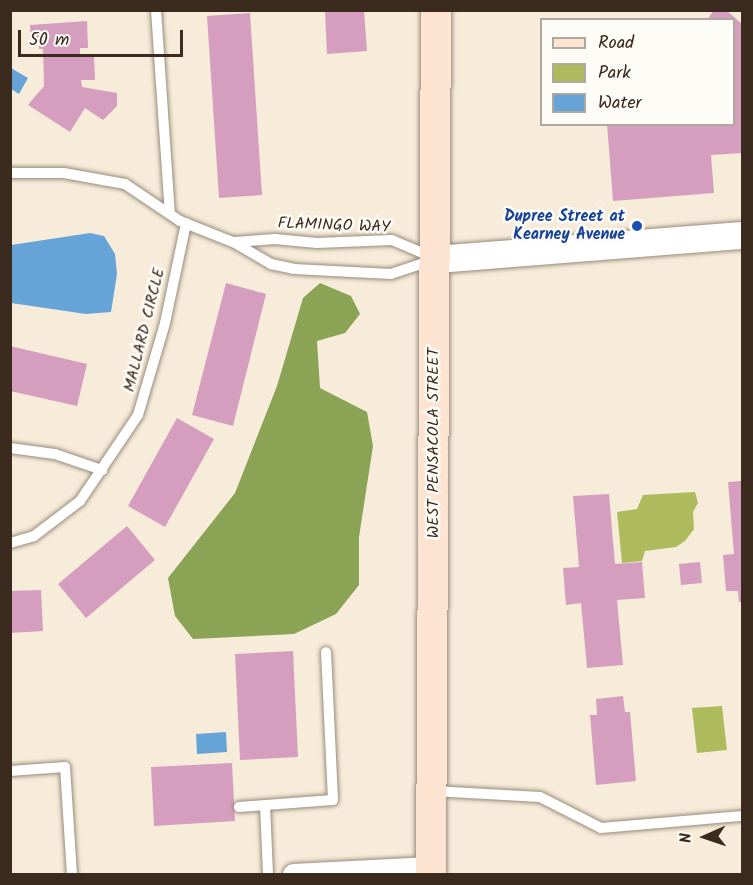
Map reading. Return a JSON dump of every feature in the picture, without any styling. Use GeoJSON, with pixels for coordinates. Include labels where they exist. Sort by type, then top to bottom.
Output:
{"type":"FeatureCollection","features":[{"type":"Feature","properties":{"kind":"main road","name":"WEST PENSACOLA STREET"},"geometry":{"type":"LineString","coordinates":[[431,871],[436,10]]}},
{"type":"Feature","properties":{"kind":"street"},"geometry":{"type":"LineString","coordinates":[[436,259],[742,235]]}},
{"type":"Feature","properties":{"kind":"street"},"geometry":{"type":"LineString","coordinates":[[293,874],[431,871]]}},
{"type":"Feature","properties":{"kind":"lane"},"geometry":{"type":"LineString","coordinates":[[156,10],[170,214]]}},
{"type":"Feature","properties":{"kind":"lane","name":"FLAMINGO WAY"},"geometry":{"type":"LineString","coordinates":[[10,173],[64,173],[125,184],[186,223],[235,243],[271,264],[340,274],[392,274],[436,259]]}},
{"type":"Feature","properties":{"kind":"lane","name":"MALLARD CIRCLE"},"geometry":{"type":"LineString","coordinates":[[10,543],[34,536],[58,521],[80,501],[138,415],[153,372],[186,223]]}},
{"type":"Feature","properties":{"kind":"lane","name":"FLAMINGO WAY"},"geometry":{"type":"LineString","coordinates":[[235,243],[275,239],[317,243],[392,240],[436,259]]}},
{"type":"Feature","properties":{"kind":"lane"},"geometry":{"type":"LineString","coordinates":[[10,448],[55,454],[102,470]]}},
{"type":"Feature","properties":{"kind":"lane"},"geometry":{"type":"LineString","coordinates":[[239,807],[333,800],[326,652]]}},
{"type":"Feature","properties":{"kind":"lane"},"geometry":{"type":"LineString","coordinates":[[10,771],[65,767],[72,874]]}},
{"type":"Feature","properties":{"kind":"lane"},"geometry":{"type":"LineString","coordinates":[[432,791],[540,797],[601,828],[742,816]]}},
{"type":"Feature","properties":{"kind":"lane"},"geometry":{"type":"LineString","coordinates":[[265,805],[268,874]]}},
{"type":"Feature","properties":{"kind":"green space"},"geometry":{"type":"Polygon","coordinates":[[[320,283],[351,296],[360,314],[345,333],[317,341],[320,388],[367,412],[373,446],[359,537],[359,585],[336,614],[294,634],[193,639],[175,616],[168,578],[235,493],[277,386],[303,298],[320,283]]]}},
{"type":"Feature","properties":{"kind":"green space"},"geometry":{"type":"Polygon","coordinates":[[[695,492],[698,503],[693,512],[694,529],[685,541],[676,547],[645,551],[642,561],[622,563],[617,512],[637,509],[643,495],[695,492]]]}},
{"type":"Feature","properties":{"kind":"green space"},"geometry":{"type":"Polygon","coordinates":[[[722,706],[727,750],[697,753],[692,708],[722,706]]]}},
{"type":"Feature","properties":{"kind":"water"},"geometry":{"type":"Polygon","coordinates":[[[11,68],[28,78],[19,94],[11,89],[11,68]]]}},
{"type":"Feature","properties":{"kind":"water"},"geometry":{"type":"Polygon","coordinates":[[[90,233],[104,236],[115,254],[117,274],[111,312],[86,314],[11,303],[11,245],[90,233]]]}},
{"type":"Feature","properties":{"kind":"water"},"geometry":{"type":"Polygon","coordinates":[[[226,732],[227,752],[197,754],[196,734],[226,732]]]}},
{"type":"Feature","properties":{"kind":"building"},"geometry":{"type":"Polygon","coordinates":[[[325,10],[364,10],[367,51],[327,54],[325,10]]]}},
{"type":"Feature","properties":{"kind":"building"},"geometry":{"type":"Polygon","coordinates":[[[714,10],[726,10],[742,24],[742,153],[711,155],[714,193],[613,201],[607,126],[735,126],[735,18],[708,18],[714,10]]]}},
{"type":"Feature","properties":{"kind":"building"},"geometry":{"type":"Polygon","coordinates":[[[250,13],[262,195],[219,198],[207,16],[250,13]]]}},
{"type":"Feature","properties":{"kind":"building"},"geometry":{"type":"Polygon","coordinates":[[[87,21],[88,48],[80,48],[80,56],[94,56],[95,80],[81,80],[82,87],[117,93],[117,106],[103,120],[85,108],[70,132],[28,105],[44,86],[43,49],[39,49],[39,38],[31,38],[30,25],[87,21]]]}},
{"type":"Feature","properties":{"kind":"building"},"geometry":{"type":"Polygon","coordinates":[[[226,283],[266,294],[233,426],[192,415],[226,283]]]}},
{"type":"Feature","properties":{"kind":"building"},"geometry":{"type":"Polygon","coordinates":[[[10,346],[87,364],[77,406],[10,391],[10,346]]]}},
{"type":"Feature","properties":{"kind":"building"},"geometry":{"type":"Polygon","coordinates":[[[177,418],[214,439],[165,527],[128,506],[177,418]]]}},
{"type":"Feature","properties":{"kind":"building"},"geometry":{"type":"Polygon","coordinates":[[[742,481],[742,602],[739,602],[738,591],[726,591],[723,555],[734,554],[728,482],[742,481]]]}},
{"type":"Feature","properties":{"kind":"building"},"geometry":{"type":"Polygon","coordinates":[[[609,494],[615,564],[642,562],[645,598],[617,600],[623,665],[587,668],[581,603],[566,605],[563,568],[579,567],[573,496],[609,494]]]}},
{"type":"Feature","properties":{"kind":"building"},"geometry":{"type":"Polygon","coordinates":[[[127,526],[155,560],[86,618],[58,584],[127,526]]]}},
{"type":"Feature","properties":{"kind":"building"},"geometry":{"type":"Polygon","coordinates":[[[700,562],[702,583],[681,585],[679,564],[700,562]]]}},
{"type":"Feature","properties":{"kind":"building"},"geometry":{"type":"Polygon","coordinates":[[[41,590],[43,631],[10,633],[10,591],[41,590]]]}},
{"type":"Feature","properties":{"kind":"building"},"geometry":{"type":"Polygon","coordinates":[[[293,651],[298,757],[240,760],[235,654],[293,651]]]}},
{"type":"Feature","properties":{"kind":"building"},"geometry":{"type":"Polygon","coordinates":[[[623,696],[625,712],[630,712],[636,781],[596,785],[590,715],[597,715],[596,699],[623,696]]]}},
{"type":"Feature","properties":{"kind":"building"},"geometry":{"type":"Polygon","coordinates":[[[232,763],[235,821],[154,826],[151,767],[232,763]]]}},
{"type":"Feature","properties":{"kind":"place","name":"Dupree Street at Kearney Avenue"},"geometry":{"type":"Point","coordinates":[637,226]}}]}
